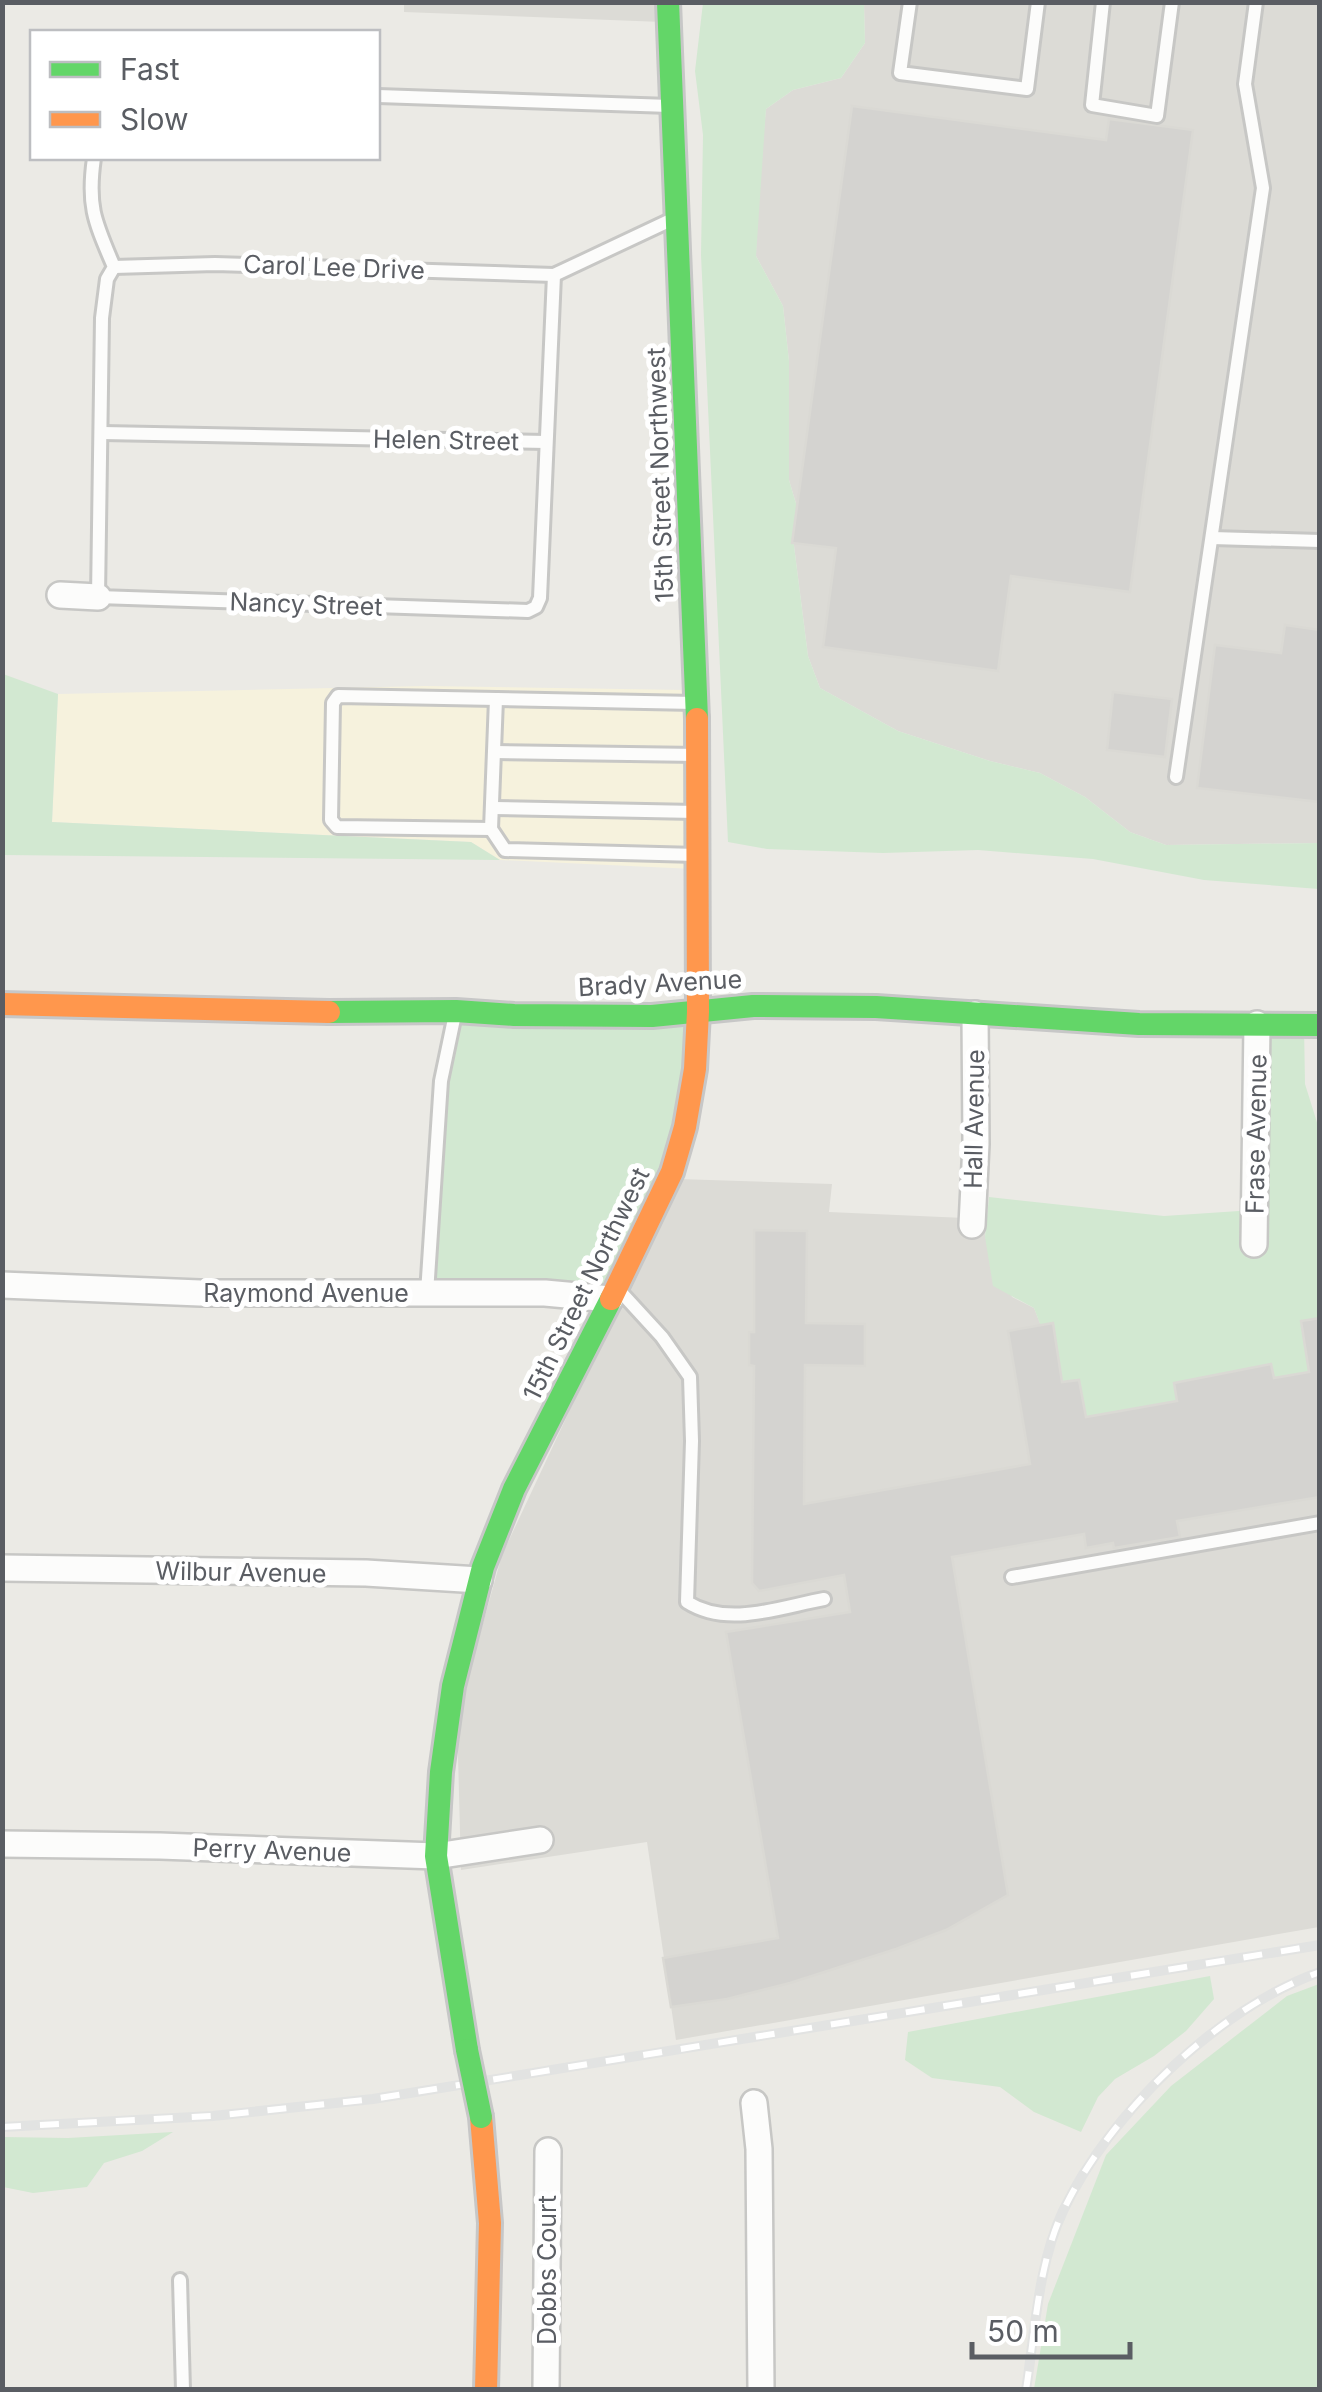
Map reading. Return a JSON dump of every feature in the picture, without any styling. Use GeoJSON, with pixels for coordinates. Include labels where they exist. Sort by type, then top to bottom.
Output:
{"type":"FeatureCollection","features":[{"type":"Feature","properties":{"kind":"street","name":"15th Street Northwest"},"geometry":{"type":"LineString","coordinates":[[486,2390],[490,2223],[480,2116],[436,1856],[441,1772],[453,1686],[479,1580],[514,1489],[640,1244],[676,1156],[694,1069],[700,855],[697,703],[668,2]]}},
{"type":"Feature","properties":{"kind":"street"},"geometry":{"type":"LineString","coordinates":[[60,595],[98,597]]}},
{"type":"Feature","properties":{"kind":"street","name":"Brady Avenue"},"geometry":{"type":"LineString","coordinates":[[2,1004],[373,1013],[456,1011],[514,1016],[652,1016],[753,1006],[876,1007],[1138,1024],[1320,1025]]}},
{"type":"Feature","properties":{"kind":"street","name":"Hall Avenue"},"geometry":{"type":"LineString","coordinates":[[972,1225],[975,1014]]}},
{"type":"Feature","properties":{"kind":"street","name":"Frase Avenue"},"geometry":{"type":"LineString","coordinates":[[1254,1244],[1256,1024]]}},
{"type":"Feature","properties":{"kind":"street","name":"Raymond Avenue"},"geometry":{"type":"LineString","coordinates":[[2,1284],[200,1293],[613,1294]]}},
{"type":"Feature","properties":{"kind":"street","name":"Wilbur Avenue"},"geometry":{"type":"LineString","coordinates":[[2,1568],[366,1573],[479,1580]]}},
{"type":"Feature","properties":{"kind":"street","name":"Perry Avenue"},"geometry":{"type":"LineString","coordinates":[[2,1844],[436,1856],[540,1840]]}},
{"type":"Feature","properties":{"kind":"street"},"geometry":{"type":"LineString","coordinates":[[754,2104],[759,2148],[761,2390]]}},
{"type":"Feature","properties":{"kind":"street","name":"Dobbs Court"},"geometry":{"type":"LineString","coordinates":[[546,2390],[548,2151]]}},
{"type":"Feature","properties":{"kind":"lane"},"geometry":{"type":"LineString","coordinates":[[910,2],[900,74],[1027,89],[1038,2]]}},
{"type":"Feature","properties":{"kind":"lane"},"geometry":{"type":"LineString","coordinates":[[1102,2],[1092,105],[1158,116],[1172,2]]}},
{"type":"Feature","properties":{"kind":"lane"},"geometry":{"type":"LineString","coordinates":[[1176,777],[1263,188],[1245,84],[1256,2]]}},
{"type":"Feature","properties":{"kind":"lane"},"geometry":{"type":"LineString","coordinates":[[380,96],[670,106]]}},
{"type":"Feature","properties":{"kind":"lane"},"geometry":{"type":"LineString","coordinates":[[94,160],[89,192],[92,214],[114,267],[107,279],[102,318],[98,597]]}},
{"type":"Feature","properties":{"kind":"lane"},"geometry":{"type":"LineString","coordinates":[[554,276],[677,218]]}},
{"type":"Feature","properties":{"kind":"lane","name":"Carol Lee Drive"},"geometry":{"type":"LineString","coordinates":[[114,267],[215,264],[554,276]]}},
{"type":"Feature","properties":{"kind":"lane","name":"Helen Street"},"geometry":{"type":"LineString","coordinates":[[103,432],[546,442],[554,276]]}},
{"type":"Feature","properties":{"kind":"lane","name":"Nancy Street"},"geometry":{"type":"LineString","coordinates":[[98,597],[528,611],[540,598],[546,442]]}},
{"type":"Feature","properties":{"kind":"lane"},"geometry":{"type":"LineString","coordinates":[[1212,538],[1320,541]]}},
{"type":"Feature","properties":{"kind":"lane"},"geometry":{"type":"LineString","coordinates":[[491,829],[337,827],[331,820],[333,704],[338,696],[697,703]]}},
{"type":"Feature","properties":{"kind":"lane"},"geometry":{"type":"LineString","coordinates":[[496,699],[491,829],[504,850],[700,855]]}},
{"type":"Feature","properties":{"kind":"lane"},"geometry":{"type":"LineString","coordinates":[[495,752],[698,754]]}},
{"type":"Feature","properties":{"kind":"lane"},"geometry":{"type":"LineString","coordinates":[[494,808],[699,812]]}},
{"type":"Feature","properties":{"kind":"lane"},"geometry":{"type":"LineString","coordinates":[[427,1293],[442,1081],[456,1011]]}},
{"type":"Feature","properties":{"kind":"lane"},"geometry":{"type":"LineString","coordinates":[[613,1294],[662,1338],[690,1378],[687,1602],[704,1613],[739,1616],[824,1599]]}},
{"type":"Feature","properties":{"kind":"lane"},"geometry":{"type":"LineString","coordinates":[[1012,1576],[1320,1523]]}},
{"type":"Feature","properties":{"kind":"lane"},"geometry":{"type":"LineString","coordinates":[[180,2280],[183,2390]]}},
{"type":"Feature","properties":{"kind":"shaded area"},"geometry":{"type":"Polygon","coordinates":[[[404,2],[661,2],[662,22],[404,12],[404,2]]]}},
{"type":"Feature","properties":{"kind":"shaded area"},"geometry":{"type":"Polygon","coordinates":[[[864,3],[1319,3],[1319,843],[1166,845],[1130,832],[1085,797],[1040,773],[898,731],[820,688],[808,656],[793,538],[797,507],[789,480],[789,361],[783,306],[756,256],[757,203],[766,109],[793,90],[841,78],[865,43],[864,3]]]}},
{"type":"Feature","properties":{"kind":"shaded area"},"geometry":{"type":"Polygon","coordinates":[[[425,686],[686,690],[693,869],[500,860],[471,842],[52,822],[58,694],[425,686]]]}},
{"type":"Feature","properties":{"kind":"shaded area"},"geometry":{"type":"Polygon","coordinates":[[[678,1179],[832,1184],[829,1212],[987,1219],[985,1237],[1012,1297],[1034,1308],[1063,1382],[1271,1364],[1275,1383],[1308,1372],[1319,1318],[1319,1927],[676,2040],[647,1842],[461,1870],[457,1717],[502,1555],[678,1179]]]}},
{"type":"Feature","properties":{"kind":"green space"},"geometry":{"type":"Polygon","coordinates":[[[703,3],[864,3],[865,43],[841,78],[793,90],[766,109],[756,256],[783,306],[789,361],[789,480],[797,507],[793,538],[808,656],[820,688],[898,731],[1040,773],[1085,797],[1130,832],[1166,845],[1319,843],[1319,889],[1204,880],[1093,859],[978,850],[883,853],[767,849],[728,842],[701,255],[703,135],[695,71],[703,3]]]}},
{"type":"Feature","properties":{"kind":"green space"},"geometry":{"type":"Polygon","coordinates":[[[3,674],[58,694],[52,822],[471,842],[500,860],[3,855],[3,674]]]}},
{"type":"Feature","properties":{"kind":"green space"},"geometry":{"type":"Polygon","coordinates":[[[459,1015],[691,1020],[678,1125],[608,1293],[434,1285],[446,1083],[459,1015]]]}},
{"type":"Feature","properties":{"kind":"green space"},"geometry":{"type":"Polygon","coordinates":[[[1257,1024],[1304,1025],[1305,1084],[1320,1132],[1319,1318],[1309,1372],[1304,1373],[1304,1379],[1275,1383],[1271,1364],[1177,1401],[1086,1417],[1062,1382],[1034,1308],[993,1286],[985,1237],[989,1197],[1164,1216],[1254,1210],[1257,1024]]]}},
{"type":"Feature","properties":{"kind":"green space"},"geometry":{"type":"Polygon","coordinates":[[[1210,1976],[1214,1999],[1186,2031],[1115,2079],[1098,2097],[1081,2132],[1034,2112],[1000,2087],[932,2078],[905,2060],[908,2032],[1210,1976]]]}},
{"type":"Feature","properties":{"kind":"green space"},"geometry":{"type":"Polygon","coordinates":[[[1319,1984],[1319,2389],[1034,2389],[1048,2304],[1106,2155],[1171,2086],[1287,1996],[1319,1984]]]}},
{"type":"Feature","properties":{"kind":"green space"},"geometry":{"type":"Polygon","coordinates":[[[173,2132],[142,2151],[104,2163],[87,2187],[33,2193],[3,2187],[3,2137],[173,2132]]]}},
{"type":"Feature","properties":{"kind":"building"},"geometry":{"type":"Polygon","coordinates":[[[852,106],[1106,140],[1109,119],[1193,130],[1130,592],[1011,576],[998,671],[823,647],[836,548],[792,543],[852,106]]]}},
{"type":"Feature","properties":{"kind":"building"},"geometry":{"type":"Polygon","coordinates":[[[1285,625],[1320,630],[1320,802],[1197,788],[1215,645],[1281,653],[1285,625]]]}},
{"type":"Feature","properties":{"kind":"building"},"geometry":{"type":"Polygon","coordinates":[[[1113,692],[1172,699],[1165,757],[1107,750],[1113,692]]]}},
{"type":"Feature","properties":{"kind":"building"},"geometry":{"type":"Polygon","coordinates":[[[754,1230],[807,1231],[806,1323],[865,1324],[865,1366],[805,1365],[804,1504],[1030,1464],[1008,1331],[1053,1323],[1062,1382],[1079,1380],[1086,1417],[1177,1401],[1174,1383],[1271,1364],[1274,1378],[1309,1372],[1301,1321],[1320,1318],[1320,1497],[1177,1521],[1180,1537],[1114,1548],[1113,1543],[1086,1548],[1084,1534],[952,1557],[1008,1895],[946,1930],[896,1949],[790,1983],[727,1999],[671,2007],[663,1958],[778,1938],[726,1632],[850,1612],[844,1575],[759,1591],[752,1583],[754,1366],[749,1365],[749,1332],[754,1332],[754,1230]]]}},
{"type":"Feature","properties":{"kind":"railway"},"geometry":{"type":"LineString","coordinates":[[2,2127],[213,2116],[373,2099],[1320,1945]]}},
{"type":"Feature","properties":{"kind":"railway"},"geometry":{"type":"LineString","coordinates":[[1026,2390],[1048,2253],[1063,2211],[1108,2138],[1170,2069],[1206,2038],[1243,2011],[1320,1972]]}},
{"type":"Feature","properties":{"kind":"traffic: fast"},"geometry":{"type":"LineString","coordinates":[[668,2],[697,719]]}},
{"type":"Feature","properties":{"kind":"traffic: fast"},"geometry":{"type":"LineString","coordinates":[[329,1012],[652,1016],[753,1006],[876,1007],[1139,1024],[1320,1025]]}},
{"type":"Feature","properties":{"kind":"traffic: fast"},"geometry":{"type":"LineString","coordinates":[[467,2050],[436,1856],[441,1772],[453,1686],[483,1567],[514,1489],[611,1299]]}},
{"type":"Feature","properties":{"kind":"traffic: fast"},"geometry":{"type":"LineString","coordinates":[[467,2050],[481,2117]]}},
{"type":"Feature","properties":{"kind":"traffic: slow"},"geometry":{"type":"LineString","coordinates":[[611,1299],[672,1172],[695,1069],[697,719]]}},
{"type":"Feature","properties":{"kind":"traffic: slow"},"geometry":{"type":"LineString","coordinates":[[2,1004],[329,1012]]}},
{"type":"Feature","properties":{"kind":"traffic: slow"},"geometry":{"type":"LineString","coordinates":[[481,2117],[490,2223],[486,2390]]}}]}
